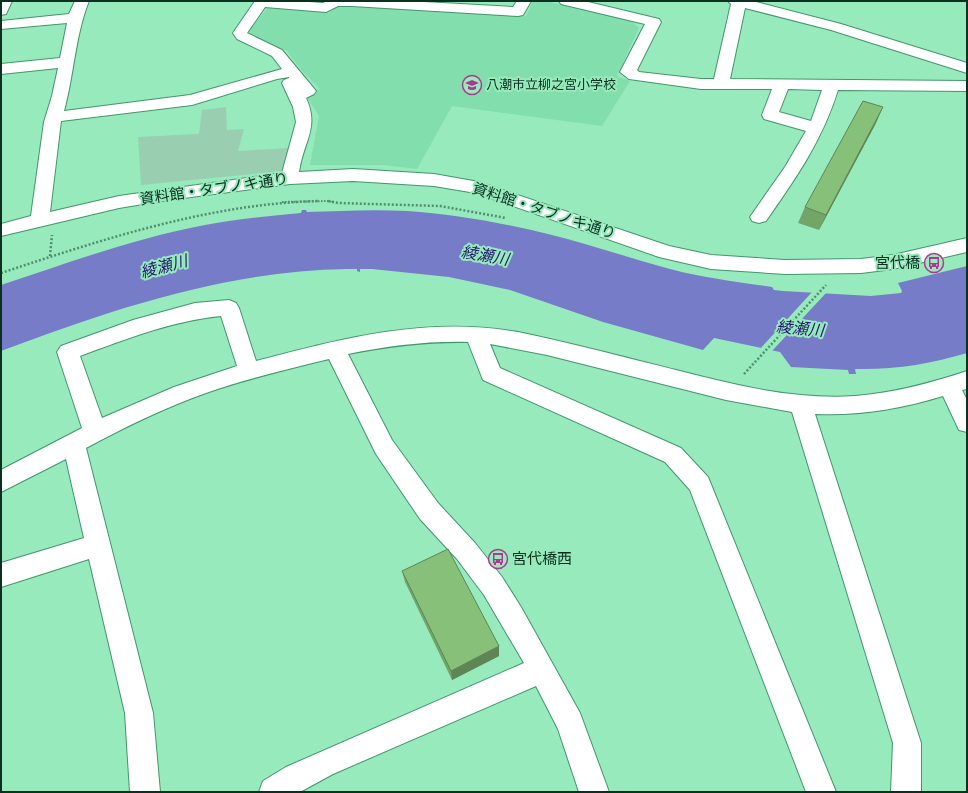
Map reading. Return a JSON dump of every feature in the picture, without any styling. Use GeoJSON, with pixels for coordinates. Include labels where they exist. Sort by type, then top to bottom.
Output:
{"type":"FeatureCollection","features":[{"type":"Feature","properties":{"kind":"street"},"geometry":{"type":"LineString","coordinates":[[1,11],[5,1]]}},
{"type":"Feature","properties":{"kind":"street"},"geometry":{"type":"LineString","coordinates":[[40,221],[52,122],[60,96],[75,18],[82,1]]}},
{"type":"Feature","properties":{"kind":"street"},"geometry":{"type":"LineString","coordinates":[[290,178],[291,169],[304,122],[304,114],[298,95],[289,72],[277,53],[242,36],[240,33],[261,2],[326,8],[335,2],[352,2],[518,12],[524,1]]}},
{"type":"Feature","properties":{"kind":"street"},"geometry":{"type":"LineString","coordinates":[[566,1],[654,22],[628,72],[635,76],[701,84],[967,86]]}},
{"type":"Feature","properties":{"kind":"street"},"geometry":{"type":"LineString","coordinates":[[721,83],[738,1],[836,27],[967,68]]}},
{"type":"Feature","properties":{"kind":"street"},"geometry":{"type":"LineString","coordinates":[[1,25],[75,18]]}},
{"type":"Feature","properties":{"kind":"street"},"geometry":{"type":"LineString","coordinates":[[1,69],[66,62]]}},
{"type":"Feature","properties":{"kind":"street"},"geometry":{"type":"LineString","coordinates":[[54,117],[192,100],[289,72]]}},
{"type":"Feature","properties":{"kind":"street"},"geometry":{"type":"LineString","coordinates":[[782,85],[770,115],[815,128]]}},
{"type":"Feature","properties":{"kind":"street"},"geometry":{"type":"LineString","coordinates":[[759,217],[788,177],[815,128],[831,86]]}},
{"type":"Feature","properties":{"kind":"street","name":"資料館・タブノキ通り"},"geometry":{"type":"LineString","coordinates":[[1,230],[119,202],[161,195],[290,178],[353,175],[434,180],[479,188],[666,252],[711,262],[785,267],[861,266],[893,262],[967,245]]}},
{"type":"Feature","properties":{"kind":"street"},"geometry":{"type":"LineString","coordinates":[[145,792],[139,714],[99,545],[84,438],[68,352],[133,328],[195,311],[229,308],[249,371]]}},
{"type":"Feature","properties":{"kind":"street"},"geometry":{"type":"LineString","coordinates":[[1,482],[84,438],[183,392],[249,371],[335,349],[397,337],[429,334],[476,334],[520,340],[741,395],[801,404],[825,406],[856,405],[890,400],[958,383],[967,423]]}},
{"type":"Feature","properties":{"kind":"street"},"geometry":{"type":"LineString","coordinates":[[476,334],[491,374],[673,455],[700,484],[821,792]]}},
{"type":"Feature","properties":{"kind":"street"},"geometry":{"type":"LineString","coordinates":[[335,349],[352,386],[384,447],[430,511],[466,551],[493,586],[512,616],[570,723],[594,792]]}},
{"type":"Feature","properties":{"kind":"street"},"geometry":{"type":"LineString","coordinates":[[801,404],[907,743],[906,792]]}},
{"type":"Feature","properties":{"kind":"street"},"geometry":{"type":"LineString","coordinates":[[1,575],[99,545]]}},
{"type":"Feature","properties":{"kind":"street"},"geometry":{"type":"LineString","coordinates":[[274,792],[296,777],[323,764],[542,669]]}},
{"type":"Feature","properties":{"kind":"path"},"geometry":{"type":"LineString","coordinates":[[1,273],[96,242],[208,212],[284,202],[327,201],[338,203],[440,206],[511,219]]}},
{"type":"Feature","properties":{"kind":"path"},"geometry":{"type":"LineString","coordinates":[[752,364],[828,283]]}},
{"type":"Feature","properties":{"kind":"shaded area","name":"八潮市立柳之宮小学校"},"geometry":{"type":"Polygon","coordinates":[[[533,1],[545,1],[631,21],[639,28],[617,76],[630,81],[602,126],[452,106],[417,169],[384,165],[310,165],[319,116],[306,96],[320,89],[302,71],[287,51],[252,36],[249,31],[269,6],[329,13],[339,4],[526,16],[533,1]]]}},
{"type":"Feature","properties":{"kind":"shaded area"},"geometry":{"type":"Polygon","coordinates":[[[226,107],[227,130],[244,129],[238,151],[291,148],[283,171],[141,185],[138,137],[199,134],[202,110],[226,107]]]}},
{"type":"Feature","properties":{"kind":"water","name":"綾瀬川"},"geometry":{"type":"Polygon","coordinates":[[[302,210],[306,210],[307,212],[369,210],[407,211],[442,214],[478,220],[548,234],[683,272],[721,280],[772,287],[774,290],[783,291],[871,296],[901,293],[902,291],[898,283],[967,266],[967,353],[912,366],[855,369],[856,374],[849,374],[848,370],[791,367],[780,352],[714,338],[703,350],[603,322],[510,290],[449,277],[372,269],[360,269],[360,272],[357,271],[357,269],[302,271],[214,285],[128,307],[1,351],[1,285],[127,244],[179,230],[217,223],[301,213],[302,210]]]}},
{"type":"Feature","properties":{"kind":"pier","name":"宮代橋"},"geometry":{"type":"Polygon","coordinates":[[[813,291],[827,292],[771,352],[759,350],[813,291]]]}},
{"type":"Feature","properties":{"kind":"building"},"geometry":{"type":"Polygon","coordinates":[[[863,101],[883,107],[826,215],[805,207],[863,101]]]}},
{"type":"Feature","properties":{"kind":"building"},"geometry":{"type":"Polygon","coordinates":[[[448,549],[499,646],[451,671],[402,571],[448,549]]]}},
{"type":"Feature","properties":{"kind":"place","name":"八潮市立柳之宮小学校"},"geometry":{"type":"Point","coordinates":[472,85]}},
{"type":"Feature","properties":{"kind":"place","name":"宮代橋"},"geometry":{"type":"Point","coordinates":[934,263]}},
{"type":"Feature","properties":{"kind":"place","name":"宮代橋西"},"geometry":{"type":"Point","coordinates":[498,559]}}]}
